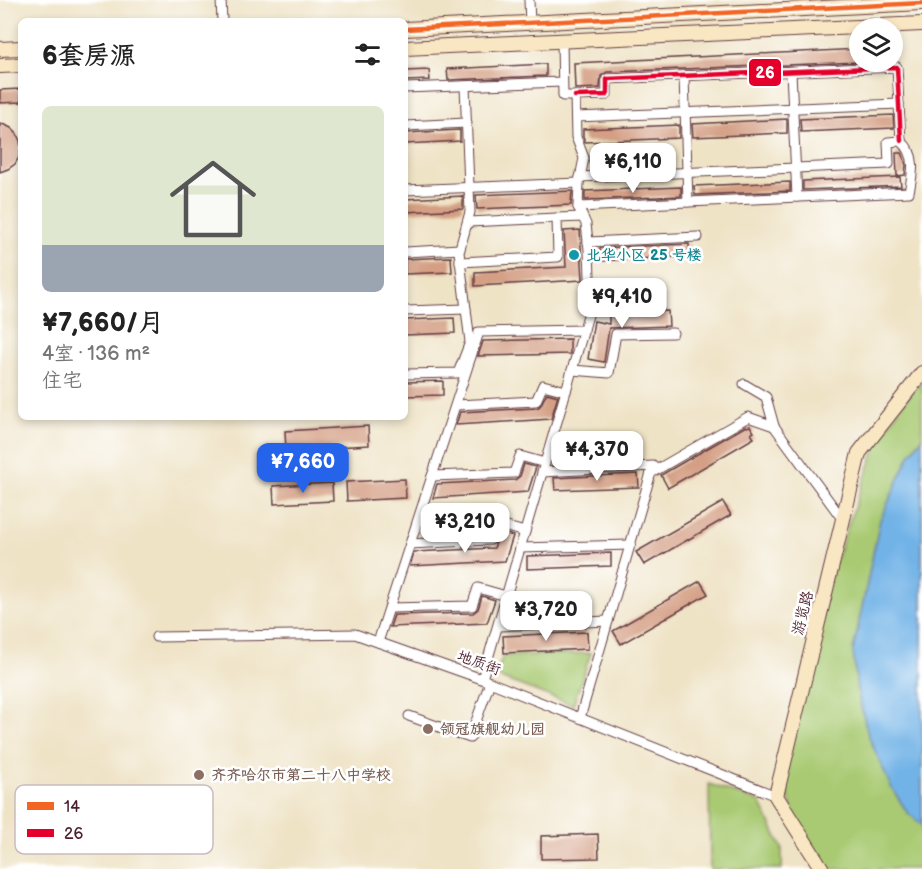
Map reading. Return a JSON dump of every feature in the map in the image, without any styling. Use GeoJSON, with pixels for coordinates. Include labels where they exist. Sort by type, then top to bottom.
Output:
{"type":"FeatureCollection","features":[{"type":"Feature","properties":{"kind":"main road"},"geometry":{"type":"LineString","coordinates":[[408,30],[922,3]]}},
{"type":"Feature","properties":{"kind":"main road"},"geometry":{"type":"LineString","coordinates":[[408,48],[922,24]]}},
{"type":"Feature","properties":{"kind":"main road"},"geometry":{"type":"LineString","coordinates":[[0,49],[18,48]]}},
{"type":"Feature","properties":{"kind":"main road"},"geometry":{"type":"LineString","coordinates":[[0,66],[18,65]]}},
{"type":"Feature","properties":{"kind":"main road","name":"游览路"},"geometry":{"type":"LineString","coordinates":[[776,796],[859,453],[922,373]]}},
{"type":"Feature","properties":{"kind":"main road"},"geometry":{"type":"LineString","coordinates":[[776,796],[822,869]]}},
{"type":"Feature","properties":{"kind":"street"},"geometry":{"type":"LineString","coordinates":[[221,0],[222,18]]}},
{"type":"Feature","properties":{"kind":"street"},"geometry":{"type":"LineString","coordinates":[[529,0],[530,24]]}},
{"type":"Feature","properties":{"kind":"street"},"geometry":{"type":"LineString","coordinates":[[561,41],[563,96],[607,95],[607,80],[897,67],[901,141]]}},
{"type":"Feature","properties":{"kind":"street"},"geometry":{"type":"LineString","coordinates":[[791,72],[797,197]]}},
{"type":"Feature","properties":{"kind":"street"},"geometry":{"type":"LineString","coordinates":[[684,76],[688,202]]}},
{"type":"Feature","properties":{"kind":"street"},"geometry":{"type":"LineString","coordinates":[[408,88],[562,82]]}},
{"type":"Feature","properties":{"kind":"street"},"geometry":{"type":"LineString","coordinates":[[408,374],[458,373],[470,342],[460,262],[460,249],[470,212],[465,86]]}},
{"type":"Feature","properties":{"kind":"street"},"geometry":{"type":"LineString","coordinates":[[409,716],[470,738],[506,596],[591,305],[586,224],[580,212],[579,180],[584,158],[576,136],[575,96]]}},
{"type":"Feature","properties":{"kind":"street"},"geometry":{"type":"LineString","coordinates":[[576,117],[899,104]]}},
{"type":"Feature","properties":{"kind":"street"},"geometry":{"type":"LineString","coordinates":[[408,126],[467,123]]}},
{"type":"Feature","properties":{"kind":"street"},"geometry":{"type":"LineString","coordinates":[[408,190],[470,188],[687,173],[889,164],[888,142],[901,141],[911,153],[912,176],[909,192],[688,202],[580,212],[557,218],[468,222]]}},
{"type":"Feature","properties":{"kind":"street"},"geometry":{"type":"LineString","coordinates":[[460,262],[558,257],[557,218]]}},
{"type":"Feature","properties":{"kind":"street"},"geometry":{"type":"LineString","coordinates":[[588,242],[698,237]]}},
{"type":"Feature","properties":{"kind":"street"},"geometry":{"type":"LineString","coordinates":[[408,252],[460,249]]}},
{"type":"Feature","properties":{"kind":"street"},"geometry":{"type":"LineString","coordinates":[[408,311],[466,309]]}},
{"type":"Feature","properties":{"kind":"street"},"geometry":{"type":"LineString","coordinates":[[378,642],[479,332],[584,330]]}},
{"type":"Feature","properties":{"kind":"street"},"geometry":{"type":"LineString","coordinates":[[572,370],[609,374],[616,334],[673,333]]}},
{"type":"Feature","properties":{"kind":"street"},"geometry":{"type":"LineString","coordinates":[[744,384],[765,397],[774,426],[843,520]]}},
{"type":"Feature","properties":{"kind":"street"},"geometry":{"type":"LineString","coordinates":[[456,405],[536,401],[543,385],[566,391]]}},
{"type":"Feature","properties":{"kind":"street"},"geometry":{"type":"LineString","coordinates":[[651,473],[748,417],[774,426]]}},
{"type":"Feature","properties":{"kind":"street"},"geometry":{"type":"LineString","coordinates":[[432,476],[513,473],[520,456],[544,467],[653,466],[580,718]]}},
{"type":"Feature","properties":{"kind":"street"},"geometry":{"type":"LineString","coordinates":[[410,544],[490,540],[496,524],[525,532]]}},
{"type":"Feature","properties":{"kind":"street"},"geometry":{"type":"LineString","coordinates":[[520,548],[630,545]]}},
{"type":"Feature","properties":{"kind":"street"},"geometry":{"type":"LineString","coordinates":[[390,608],[472,606],[478,588],[506,596]]}},
{"type":"Feature","properties":{"kind":"street"},"geometry":{"type":"LineString","coordinates":[[498,626],[608,621]]}},
{"type":"Feature","properties":{"kind":"street","name":"地质街"},"geometry":{"type":"LineString","coordinates":[[156,637],[355,634],[486,681],[776,796]]}},
{"type":"Feature","properties":{"kind":"green space"},"geometry":{"type":"Polygon","coordinates":[[[922,380],[922,869],[828,869],[796,822],[782,775],[826,589],[854,508],[877,444],[900,408],[922,380]]]}},
{"type":"Feature","properties":{"kind":"green space"},"geometry":{"type":"Polygon","coordinates":[[[591,653],[573,705],[495,676],[503,656],[591,653]]]}},
{"type":"Feature","properties":{"kind":"green space"},"geometry":{"type":"Polygon","coordinates":[[[709,784],[760,802],[782,848],[782,869],[710,869],[709,784]]]}},
{"type":"Feature","properties":{"kind":"water"},"geometry":{"type":"Polygon","coordinates":[[[922,438],[922,825],[907,812],[891,787],[868,735],[857,689],[853,651],[880,520],[911,453],[922,438]]]}},
{"type":"Feature","properties":{"kind":"building"},"geometry":{"type":"Polygon","coordinates":[[[849,50],[849,62],[607,72],[601,76],[600,88],[575,89],[574,63],[849,50]]]}},
{"type":"Feature","properties":{"kind":"building"},"geometry":{"type":"Polygon","coordinates":[[[546,64],[546,76],[448,80],[447,69],[546,64]]]}},
{"type":"Feature","properties":{"kind":"building"},"geometry":{"type":"Polygon","coordinates":[[[429,70],[430,80],[408,81],[408,71],[429,70]]]}},
{"type":"Feature","properties":{"kind":"building"},"geometry":{"type":"Polygon","coordinates":[[[18,89],[18,102],[0,103],[0,90],[18,89]]]}},
{"type":"Feature","properties":{"kind":"building"},"geometry":{"type":"Polygon","coordinates":[[[893,115],[894,128],[801,132],[800,119],[893,115]]]}},
{"type":"Feature","properties":{"kind":"building"},"geometry":{"type":"Polygon","coordinates":[[[787,119],[787,133],[693,137],[692,124],[787,119]]]}},
{"type":"Feature","properties":{"kind":"building"},"geometry":{"type":"Polygon","coordinates":[[[0,123],[17,134],[18,159],[15,164],[0,172],[0,123]]]}},
{"type":"Feature","properties":{"kind":"building"},"geometry":{"type":"Polygon","coordinates":[[[679,125],[679,138],[585,142],[583,136],[583,129],[679,125]]]}},
{"type":"Feature","properties":{"kind":"building"},"geometry":{"type":"Polygon","coordinates":[[[460,130],[460,141],[408,144],[408,133],[460,130]]]}},
{"type":"Feature","properties":{"kind":"building"},"geometry":{"type":"Polygon","coordinates":[[[896,153],[903,155],[906,165],[905,175],[897,176],[896,153]]]}},
{"type":"Feature","properties":{"kind":"building"},"geometry":{"type":"Polygon","coordinates":[[[900,177],[901,186],[803,190],[803,181],[900,177]]]}},
{"type":"Feature","properties":{"kind":"building"},"geometry":{"type":"Polygon","coordinates":[[[790,182],[790,191],[695,195],[694,186],[790,182]]]}},
{"type":"Feature","properties":{"kind":"building"},"geometry":{"type":"Polygon","coordinates":[[[681,187],[681,196],[585,200],[585,191],[681,187]]]}},
{"type":"Feature","properties":{"kind":"building"},"geometry":{"type":"Polygon","coordinates":[[[572,191],[571,205],[477,209],[476,195],[572,191]]]}},
{"type":"Feature","properties":{"kind":"building"},"geometry":{"type":"Polygon","coordinates":[[[463,196],[463,209],[408,212],[408,199],[463,196]]]}},
{"type":"Feature","properties":{"kind":"building","name":"北华小区 25 号楼"},"geometry":{"type":"Polygon","coordinates":[[[580,230],[583,280],[475,286],[475,272],[566,267],[564,231],[580,230]]]}},
{"type":"Feature","properties":{"kind":"building"},"geometry":{"type":"Polygon","coordinates":[[[689,244],[690,256],[600,261],[600,248],[689,244]]]}},
{"type":"Feature","properties":{"kind":"building"},"geometry":{"type":"Polygon","coordinates":[[[451,257],[452,272],[408,274],[408,259],[451,257]]]}},
{"type":"Feature","properties":{"kind":"building"},"geometry":{"type":"Polygon","coordinates":[[[668,311],[669,326],[609,328],[604,362],[588,359],[594,321],[609,324],[609,313],[668,311]]]}},
{"type":"Feature","properties":{"kind":"building"},"geometry":{"type":"Polygon","coordinates":[[[454,318],[455,333],[408,335],[408,320],[454,318]]]}},
{"type":"Feature","properties":{"kind":"building"},"geometry":{"type":"Polygon","coordinates":[[[570,339],[570,354],[478,356],[483,341],[570,339]]]}},
{"type":"Feature","properties":{"kind":"building"},"geometry":{"type":"Polygon","coordinates":[[[443,381],[443,395],[408,396],[408,382],[443,381]]]}},
{"type":"Feature","properties":{"kind":"building"},"geometry":{"type":"Polygon","coordinates":[[[547,393],[558,396],[551,419],[456,425],[460,412],[537,408],[547,393]]]}},
{"type":"Feature","properties":{"kind":"building"},"geometry":{"type":"Polygon","coordinates":[[[368,426],[369,445],[286,450],[285,431],[368,426]]]}},
{"type":"Feature","properties":{"kind":"building"},"geometry":{"type":"Polygon","coordinates":[[[746,426],[750,426],[754,432],[751,434],[754,438],[668,488],[661,475],[746,426]]]}},
{"type":"Feature","properties":{"kind":"building"},"geometry":{"type":"Polygon","coordinates":[[[524,464],[536,467],[528,492],[433,498],[437,484],[515,480],[520,476],[524,464]]]}},
{"type":"Feature","properties":{"kind":"building"},"geometry":{"type":"Polygon","coordinates":[[[638,474],[639,487],[555,490],[554,478],[638,474]]]}},
{"type":"Feature","properties":{"kind":"building"},"geometry":{"type":"Polygon","coordinates":[[[405,479],[406,498],[347,501],[346,482],[405,479]]]}},
{"type":"Feature","properties":{"kind":"building"},"geometry":{"type":"Polygon","coordinates":[[[332,483],[333,501],[274,504],[273,486],[332,483]]]}},
{"type":"Feature","properties":{"kind":"building"},"geometry":{"type":"Polygon","coordinates":[[[723,502],[731,515],[644,565],[636,552],[723,502]]]}},
{"type":"Feature","properties":{"kind":"building"},"geometry":{"type":"Polygon","coordinates":[[[500,532],[513,536],[505,561],[410,566],[414,552],[494,548],[500,532]]]}},
{"type":"Feature","properties":{"kind":"building"},"geometry":{"type":"Polygon","coordinates":[[[611,553],[611,566],[527,569],[527,556],[611,553]]]}},
{"type":"Feature","properties":{"kind":"building"},"geometry":{"type":"Polygon","coordinates":[[[700,581],[708,594],[621,644],[613,631],[700,581]]]}},
{"type":"Feature","properties":{"kind":"building"},"geometry":{"type":"Polygon","coordinates":[[[482,596],[495,600],[487,623],[390,627],[394,615],[473,613],[478,609],[482,596]]]}},
{"type":"Feature","properties":{"kind":"building"},"geometry":{"type":"Polygon","coordinates":[[[587,632],[588,649],[504,653],[503,636],[587,632]]]}},
{"type":"Feature","properties":{"kind":"building"},"geometry":{"type":"Polygon","coordinates":[[[598,834],[599,858],[541,859],[541,836],[598,834]]]}},
{"type":"Feature","properties":{"kind":"transit line","name":"14"},"geometry":{"type":"LineString","coordinates":[[408,29],[922,3]]}},
{"type":"Feature","properties":{"kind":"transit line","name":"26"},"geometry":{"type":"LineString","coordinates":[[575,96],[607,95],[607,79],[897,67],[901,141]]}},
{"type":"Feature","properties":{"kind":"place","name":"北华小区 25 号楼"},"geometry":{"type":"Point","coordinates":[574,255]}},
{"type":"Feature","properties":{"kind":"place","name":"领冠旗舰幼儿园"},"geometry":{"type":"Point","coordinates":[428,729]}},
{"type":"Feature","properties":{"kind":"place","name":"齐齐哈尔市第二十八中学校"},"geometry":{"type":"Point","coordinates":[199,775]}}]}
